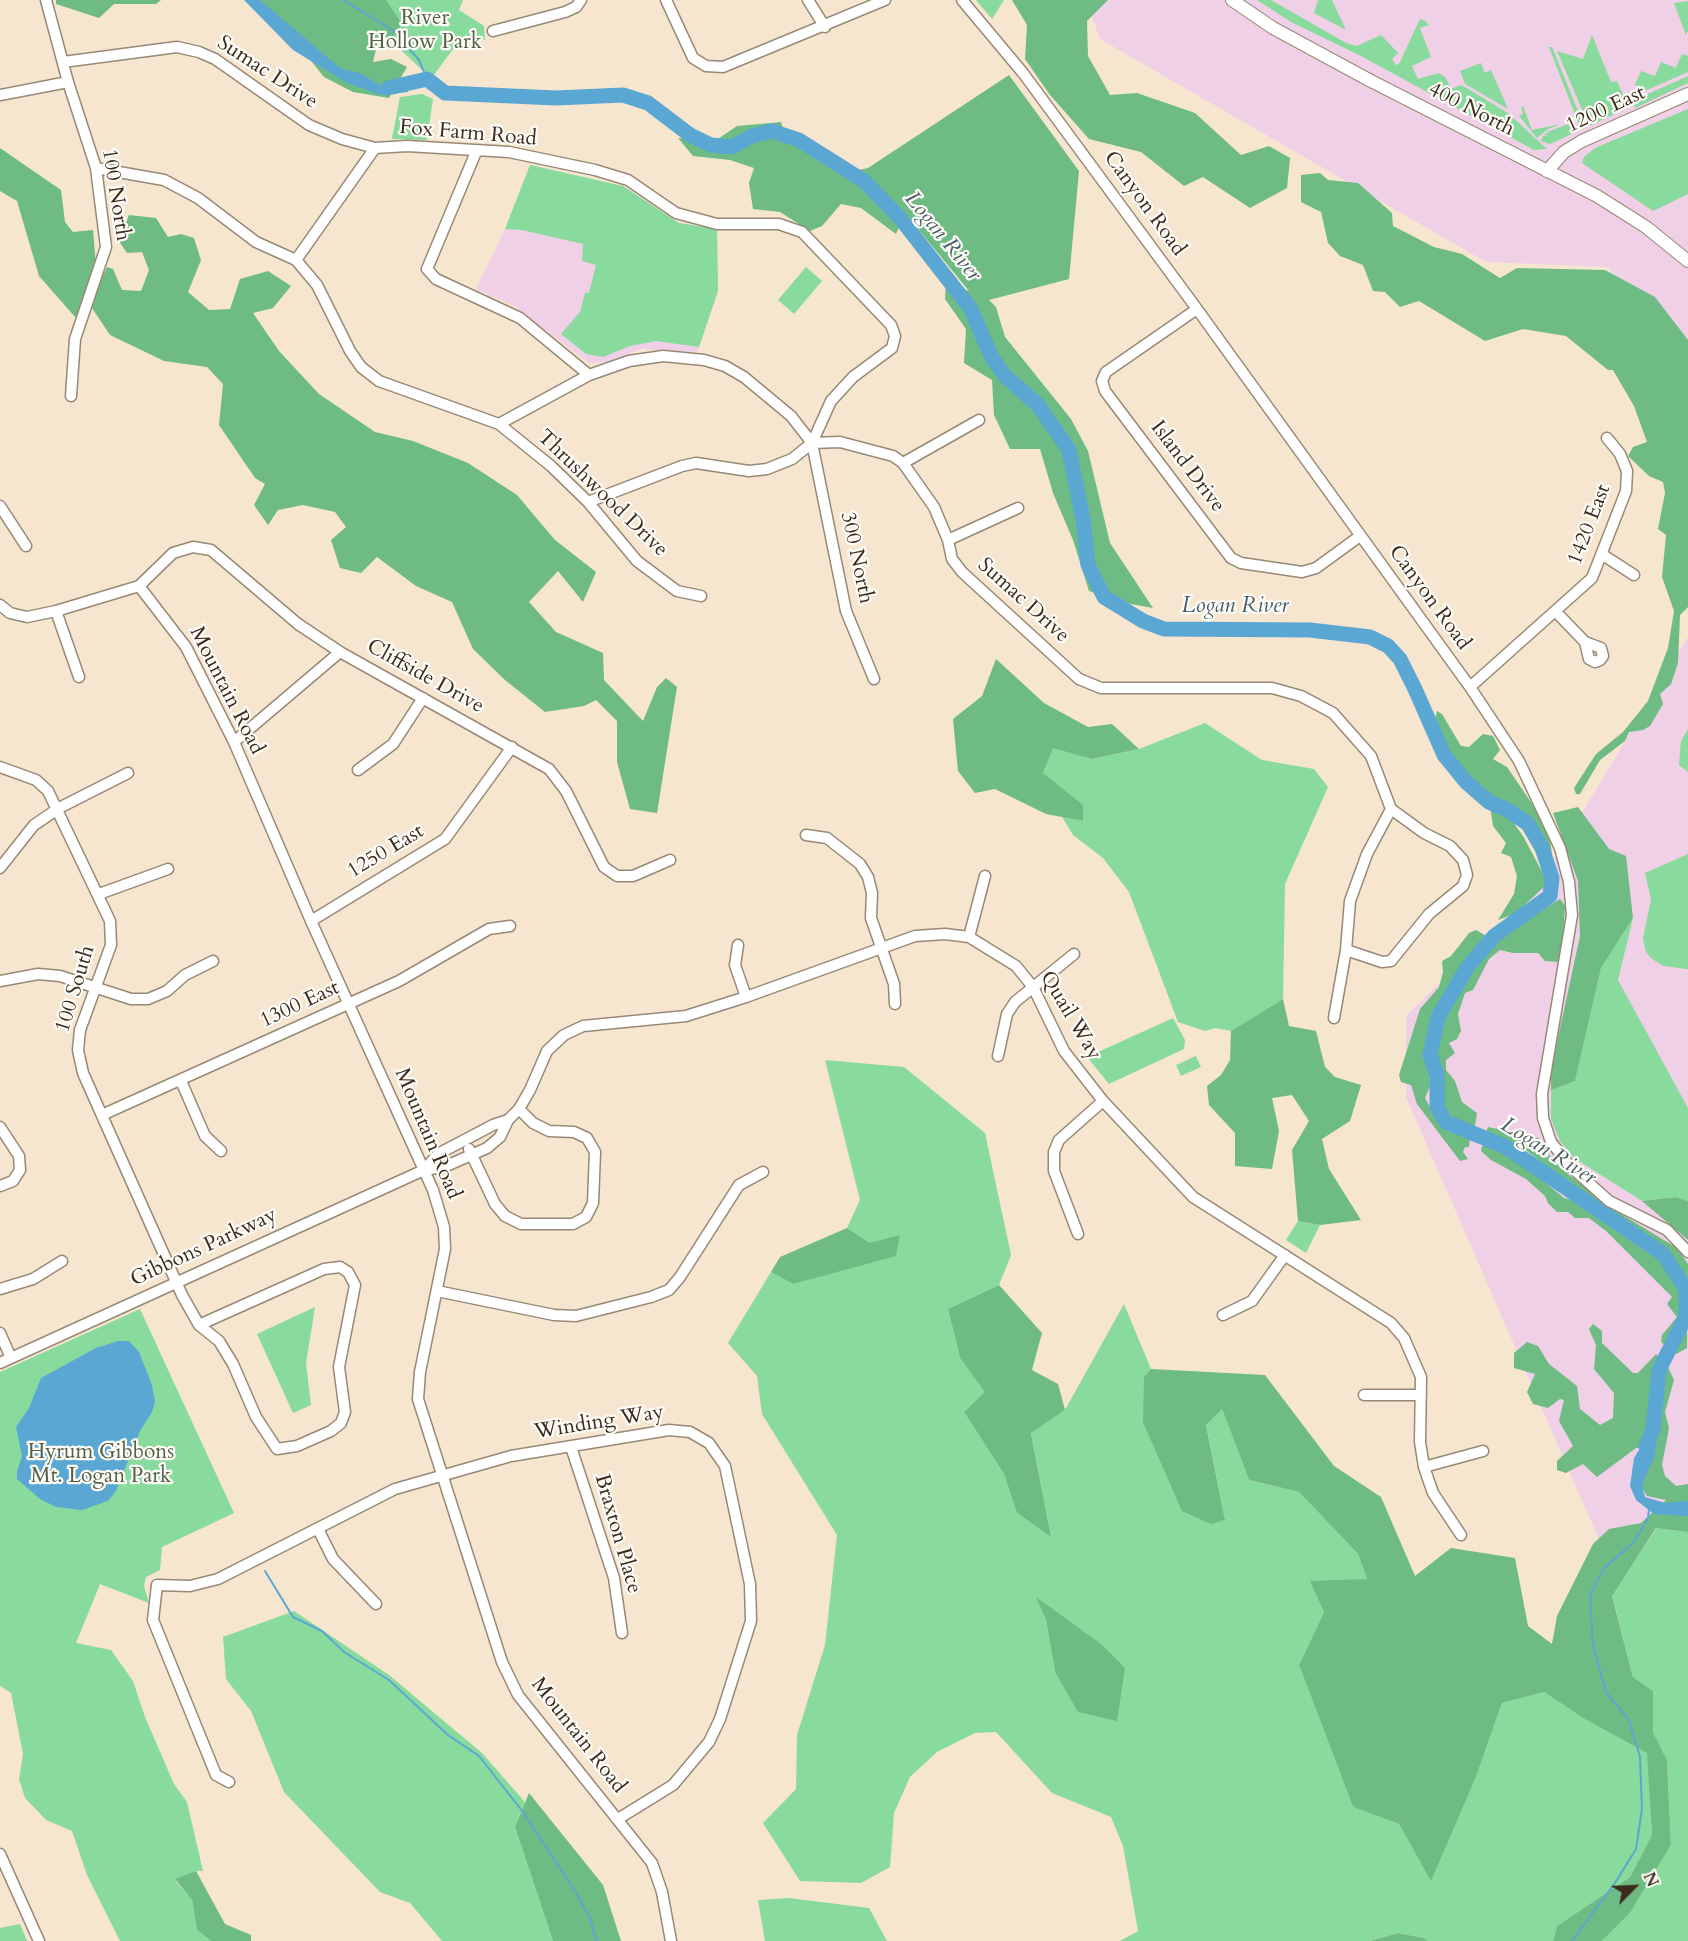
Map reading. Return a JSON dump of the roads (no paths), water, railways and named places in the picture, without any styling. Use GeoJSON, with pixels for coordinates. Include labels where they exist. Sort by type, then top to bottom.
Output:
{"type":"FeatureCollection","features":[{"type":"Feature","properties":{"kind":"main road","name":"400 North"},"geometry":{"type":"LineString","coordinates":[[1232,0],[1273,28],[1597,196],[1646,227],[1688,261]]}},
{"type":"Feature","properties":{"kind":"main road","name":"1200 East"},"geometry":{"type":"LineString","coordinates":[[1547,171],[1560,155],[1582,141],[1688,94]]}},
{"type":"Feature","properties":{"kind":"street"},"geometry":{"type":"LineString","coordinates":[[493,31],[565,12],[576,7],[581,0]]}},
{"type":"Feature","properties":{"kind":"street"},"geometry":{"type":"LineString","coordinates":[[666,0],[693,58],[706,66],[723,67],[825,27],[885,0]]}},
{"type":"Feature","properties":{"kind":"street"},"geometry":{"type":"LineString","coordinates":[[808,0],[825,27]]}},
{"type":"Feature","properties":{"kind":"street","name":"Canyon Road"},"geometry":{"type":"LineString","coordinates":[[962,0],[1023,74],[1197,309],[1470,687],[1519,760],[1560,848],[1569,882],[1572,915],[1568,951],[1542,1094],[1543,1118],[1551,1142],[1570,1166],[1609,1201],[1667,1230],[1688,1252]]}},
{"type":"Feature","properties":{"kind":"street","name":"100 North"},"geometry":{"type":"LineString","coordinates":[[47,2],[68,82],[96,168],[106,247],[75,339],[71,396]]}},
{"type":"Feature","properties":{"kind":"street","name":"Sumac Drive"},"geometry":{"type":"LineString","coordinates":[[63,62],[177,47],[199,52],[215,59],[309,124],[342,140],[375,148]]}},
{"type":"Feature","properties":{"kind":"street"},"geometry":{"type":"LineString","coordinates":[[0,94],[68,82]]}},
{"type":"Feature","properties":{"kind":"street","name":"Fox Farm Road"},"geometry":{"type":"LineString","coordinates":[[375,148],[406,146],[476,152],[509,152],[595,170],[628,180],[676,213],[717,224],[779,224],[802,232],[891,325],[895,336],[892,348],[853,377],[831,401],[812,443]]}},
{"type":"Feature","properties":{"kind":"street"},"geometry":{"type":"LineString","coordinates":[[296,260],[375,148]]}},
{"type":"Feature","properties":{"kind":"street"},"geometry":{"type":"LineString","coordinates":[[476,152],[427,269],[436,279],[520,318],[590,375]]}},
{"type":"Feature","properties":{"kind":"street","name":"Thrushwood Drive"},"geometry":{"type":"LineString","coordinates":[[96,168],[164,180],[198,198],[256,242],[296,260],[316,285],[350,351],[361,367],[380,381],[499,424],[551,466],[588,502],[637,561],[676,591],[701,596]]}},
{"type":"Feature","properties":{"kind":"street","name":"Island Drive"},"geometry":{"type":"LineString","coordinates":[[1197,309],[1106,372],[1102,381],[1105,391],[1231,558],[1241,563],[1302,572],[1316,568],[1360,536]]}},
{"type":"Feature","properties":{"kind":"street"},"geometry":{"type":"LineString","coordinates":[[499,424],[590,375],[629,361],[663,356],[725,366],[744,377],[791,416],[812,443]]}},
{"type":"Feature","properties":{"kind":"street"},"geometry":{"type":"LineString","coordinates":[[588,502],[682,466],[696,464],[749,471],[767,469],[792,459],[812,443],[840,442],[893,456],[903,463],[979,420]]}},
{"type":"Feature","properties":{"kind":"street","name":"1420 East"},"geometry":{"type":"LineString","coordinates":[[1470,687],[1592,578],[1603,555],[1626,491],[1627,471],[1620,453],[1607,438]]}},
{"type":"Feature","properties":{"kind":"street","name":"300 North"},"geometry":{"type":"LineString","coordinates":[[812,443],[846,611],[874,679]]}},
{"type":"Feature","properties":{"kind":"street","name":"Sumac Drive"},"geometry":{"type":"LineString","coordinates":[[903,463],[934,507],[948,540],[952,559],[962,572],[1079,679],[1101,688],[1272,688],[1301,696],[1333,713],[1371,756],[1391,809]]}},
{"type":"Feature","properties":{"kind":"street"},"geometry":{"type":"LineString","coordinates":[[0,506],[26,546]]}},
{"type":"Feature","properties":{"kind":"street"},"geometry":{"type":"LineString","coordinates":[[948,540],[1018,508]]}},
{"type":"Feature","properties":{"kind":"street","name":"Cliffside Drive"},"geometry":{"type":"LineString","coordinates":[[139,586],[173,552],[193,547],[211,550],[298,624],[340,652],[549,769],[566,791],[604,867],[617,876],[633,876],[670,860]]}},
{"type":"Feature","properties":{"kind":"street"},"geometry":{"type":"LineString","coordinates":[[1603,555],[1634,575]]}},
{"type":"Feature","properties":{"kind":"street"},"geometry":{"type":"LineString","coordinates":[[0,605],[10,613],[27,617],[56,611],[139,586]]}},
{"type":"Feature","properties":{"kind":"street","name":"Mountain Road"},"geometry":{"type":"LineString","coordinates":[[139,586],[186,647],[234,742],[311,921],[434,1190],[444,1227],[445,1249],[420,1372],[418,1399],[502,1662],[518,1695],[652,1863],[662,1892],[671,1941]]}},
{"type":"Feature","properties":{"kind":"street"},"geometry":{"type":"LineString","coordinates":[[56,611],[79,677]]}},
{"type":"Feature","properties":{"kind":"street"},"geometry":{"type":"LineString","coordinates":[[1556,612],[1585,642]]}},
{"type":"Feature","properties":{"kind":"street"},"geometry":{"type":"LineString","coordinates":[[234,742],[340,652]]}},
{"type":"Feature","properties":{"kind":"street"},"geometry":{"type":"LineString","coordinates":[[358,770],[393,744],[423,698]]}},
{"type":"Feature","properties":{"kind":"street","name":"1250 East"},"geometry":{"type":"LineString","coordinates":[[311,921],[445,839],[512,747]]}},
{"type":"Feature","properties":{"kind":"street","name":"100 South"},"geometry":{"type":"LineString","coordinates":[[0,767],[36,780],[48,791],[110,921],[111,945],[105,966],[94,986],[80,1030],[78,1050],[83,1073],[177,1282],[199,1325]]}},
{"type":"Feature","properties":{"kind":"street"},"geometry":{"type":"LineString","coordinates":[[0,868],[34,825],[58,808],[128,773]]}},
{"type":"Feature","properties":{"kind":"street"},"geometry":{"type":"LineString","coordinates":[[1334,1018],[1346,950],[1350,902],[1358,875],[1391,809],[1424,833],[1450,846],[1463,860],[1467,875],[1463,886],[1429,914],[1392,961],[1382,962],[1346,950]]}},
{"type":"Feature","properties":{"kind":"street"},"geometry":{"type":"LineString","coordinates":[[806,835],[827,838],[860,864],[868,877],[872,893],[871,918],[894,984],[895,1004]]}},
{"type":"Feature","properties":{"kind":"street"},"geometry":{"type":"LineString","coordinates":[[99,894],[168,869]]}},
{"type":"Feature","properties":{"kind":"street"},"geometry":{"type":"LineString","coordinates":[[969,937],[985,876]]}},
{"type":"Feature","properties":{"kind":"street","name":"1300 East"},"geometry":{"type":"LineString","coordinates":[[102,1115],[399,981],[489,929],[510,926]]}},
{"type":"Feature","properties":{"kind":"street","name":"Quail Way"},"geometry":{"type":"LineString","coordinates":[[424,1170],[444,1167],[472,1155],[487,1148],[500,1137],[508,1120],[519,1109],[546,1051],[564,1035],[584,1026],[686,1016],[746,997],[880,946],[915,936],[945,934],[969,937],[1016,966],[1033,987],[1064,1051],[1103,1101],[1193,1197],[1391,1323],[1409,1345],[1421,1377],[1420,1442],[1424,1467],[1438,1501],[1461,1534]]}},
{"type":"Feature","properties":{"kind":"street"},"geometry":{"type":"LineString","coordinates":[[738,945],[735,965],[746,997]]}},
{"type":"Feature","properties":{"kind":"street"},"geometry":{"type":"LineString","coordinates":[[999,1056],[1007,1014],[1015,1002],[1074,954]]}},
{"type":"Feature","properties":{"kind":"street"},"geometry":{"type":"LineString","coordinates":[[0,981],[38,974],[60,976],[131,999],[148,999],[167,991],[185,975],[213,961]]}},
{"type":"Feature","properties":{"kind":"street"},"geometry":{"type":"LineString","coordinates":[[181,1081],[205,1136],[221,1151]]}},
{"type":"Feature","properties":{"kind":"street"},"geometry":{"type":"LineString","coordinates":[[1078,1234],[1054,1171],[1054,1152],[1059,1140],[1103,1101]]}},
{"type":"Feature","properties":{"kind":"street"},"geometry":{"type":"LineString","coordinates":[[466,1142],[495,1204],[505,1216],[521,1224],[573,1224],[586,1217],[593,1203],[595,1152],[586,1138],[574,1132],[549,1131],[533,1123],[519,1109]]}},
{"type":"Feature","properties":{"kind":"street","name":"Quail Way"},"geometry":{"type":"LineString","coordinates":[[424,1170],[438,1154],[466,1142],[493,1125],[508,1120]]}},
{"type":"Feature","properties":{"kind":"street"},"geometry":{"type":"LineString","coordinates":[[0,1127],[19,1156],[20,1170],[13,1181],[0,1186]]}},
{"type":"Feature","properties":{"kind":"street","name":"Gibbons Parkway"},"geometry":{"type":"LineString","coordinates":[[0,1362],[424,1170]]}},
{"type":"Feature","properties":{"kind":"street"},"geometry":{"type":"LineString","coordinates":[[438,1291],[554,1315],[576,1316],[651,1297],[669,1290],[674,1284],[739,1185],[763,1172]]}},
{"type":"Feature","properties":{"kind":"street"},"geometry":{"type":"LineString","coordinates":[[1223,1315],[1252,1301],[1285,1255]]}},
{"type":"Feature","properties":{"kind":"street"},"geometry":{"type":"LineString","coordinates":[[0,1289],[33,1279],[62,1262]]}},
{"type":"Feature","properties":{"kind":"street"},"geometry":{"type":"LineString","coordinates":[[340,1267],[348,1272],[355,1285],[339,1367],[345,1412],[341,1423],[331,1431],[297,1446],[277,1449],[256,1417],[233,1364],[219,1341],[199,1325],[324,1269],[340,1267]]}},
{"type":"Feature","properties":{"kind":"street"},"geometry":{"type":"LineString","coordinates":[[0,1333],[11,1358]]}},
{"type":"Feature","properties":{"kind":"street"},"geometry":{"type":"LineString","coordinates":[[1364,1395],[1421,1395]]}},
{"type":"Feature","properties":{"kind":"street","name":"Winding Way"},"geometry":{"type":"LineString","coordinates":[[229,1782],[216,1775],[153,1620],[157,1585],[190,1586],[218,1579],[395,1489],[512,1456],[669,1430],[690,1432],[709,1443],[725,1466],[750,1584],[751,1621],[720,1719],[709,1742],[673,1785],[618,1819]]}},
{"type":"Feature","properties":{"kind":"street","name":"Braxton Place"},"geometry":{"type":"LineString","coordinates":[[571,1447],[614,1578],[622,1633]]}},
{"type":"Feature","properties":{"kind":"street"},"geometry":{"type":"LineString","coordinates":[[1424,1467],[1483,1451]]}},
{"type":"Feature","properties":{"kind":"street"},"geometry":{"type":"LineString","coordinates":[[318,1529],[333,1559],[376,1604]]}},
{"type":"Feature","properties":{"kind":"street"},"geometry":{"type":"LineString","coordinates":[[0,1854],[39,1941]]}},
{"type":"Feature","properties":{"kind":"water"},"geometry":{"type":"Polygon","coordinates":[[[244,0],[260,0],[340,68],[362,74],[379,85],[410,77],[408,92],[381,95],[347,83],[293,50],[244,0]]]}},
{"type":"Feature","properties":{"kind":"water"},"geometry":{"type":"Polygon","coordinates":[[[118,1341],[129,1341],[139,1352],[152,1385],[155,1402],[152,1412],[140,1431],[116,1491],[108,1501],[82,1510],[56,1507],[40,1499],[17,1479],[22,1456],[16,1427],[29,1408],[41,1378],[96,1348],[118,1341]]]}},
{"type":"Feature","properties":{"kind":"water"},"geometry":{"type":"Polygon","coordinates":[[[1660,1416],[1655,1455],[1642,1485],[1645,1497],[1665,1503],[1688,1501],[1688,1516],[1654,1514],[1636,1500],[1630,1486],[1634,1458],[1660,1416]]]}},
{"type":"Feature","properties":{"kind":"waterway"},"geometry":{"type":"LineString","coordinates":[[343,0],[394,31],[419,60],[427,79]]}},
{"type":"Feature","properties":{"kind":"waterway","name":"Logan River"},"geometry":{"type":"LineString","coordinates":[[388,88],[427,79],[445,93],[556,98],[623,95],[648,103],[690,135],[711,145],[732,147],[752,136],[772,131],[799,140],[864,181],[900,218],[971,309],[991,356],[1005,376],[1038,405],[1069,450],[1083,519],[1088,565],[1104,597],[1143,621],[1164,629],[1310,630],[1370,637],[1388,646],[1400,659],[1444,755],[1466,782],[1489,802],[1508,810],[1528,824],[1542,848],[1552,878],[1550,896],[1494,936],[1467,968],[1438,1017],[1430,1055],[1437,1075],[1437,1107],[1446,1122],[1506,1147],[1663,1254],[1686,1289],[1686,1316],[1659,1370],[1653,1429],[1646,1447]]}},
{"type":"Feature","properties":{"kind":"waterway"},"geometry":{"type":"LineString","coordinates":[[1572,1941],[1615,1883],[1636,1849],[1642,1809],[1640,1757],[1629,1720],[1606,1692],[1593,1646],[1590,1595],[1604,1568],[1633,1543],[1648,1518],[1649,1509]]}},
{"type":"Feature","properties":{"kind":"waterway"},"geometry":{"type":"LineString","coordinates":[[265,1571],[293,1617],[322,1631],[344,1652],[389,1680],[448,1735],[479,1756],[523,1812],[578,1896],[590,1918],[596,1941]]}},
{"type":"Feature","properties":{"kind":"park label","name":"River Hollow Park"},"geometry":{"type":"Point","coordinates":[425,31]}},
{"type":"Feature","properties":{"kind":"park label","name":"Hyrum Gibbons Mt. Logan Park"},"geometry":{"type":"Point","coordinates":[101,1465]}}]}
